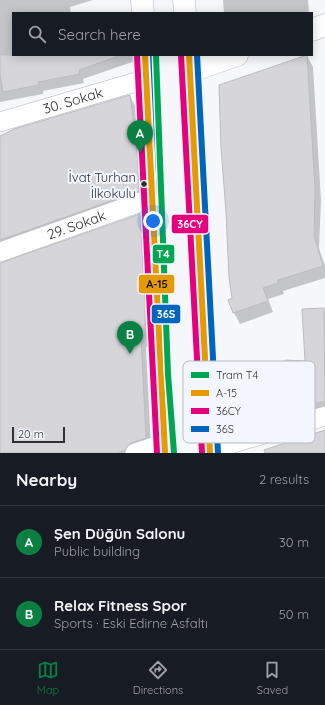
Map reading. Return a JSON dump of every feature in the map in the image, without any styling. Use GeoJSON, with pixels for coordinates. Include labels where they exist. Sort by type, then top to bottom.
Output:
{"type":"FeatureCollection","features":[{"type":"Feature","properties":{"kind":"main road"},"geometry":{"type":"LineString","coordinates":[[142,0],[143,12]]}},
{"type":"Feature","properties":{"kind":"main road"},"geometry":{"type":"LineString","coordinates":[[184,0],[185,12]]}},
{"type":"Feature","properties":{"kind":"main road"},"geometry":{"type":"LineString","coordinates":[[313,30],[325,25]]}},
{"type":"Feature","properties":{"kind":"main road"},"geometry":{"type":"LineString","coordinates":[[145,56],[165,448]]}},
{"type":"Feature","properties":{"kind":"main road"},"geometry":{"type":"LineString","coordinates":[[205,361],[190,63],[231,56]]}},
{"type":"Feature","properties":{"kind":"street","name":"30. Sokak"},"geometry":{"type":"LineString","coordinates":[[0,122],[146,79]]}},
{"type":"Feature","properties":{"kind":"street","name":"29. Sokak"},"geometry":{"type":"LineString","coordinates":[[0,252],[152,198]]}},
{"type":"Feature","properties":{"kind":"street"},"geometry":{"type":"LineString","coordinates":[[315,419],[325,416]]}},
{"type":"Feature","properties":{"kind":"street"},"geometry":{"type":"LineString","coordinates":[[210,451],[236,443]]}},
{"type":"Feature","properties":{"kind":"street"},"geometry":{"type":"LineString","coordinates":[[135,453],[165,448]]}},
{"type":"Feature","properties":{"kind":"building"},"geometry":{"type":"Polygon","coordinates":[[[0,55],[116,56],[79,70],[80,74],[38,82],[39,85],[3,92],[0,74],[0,55]]]}},
{"type":"Feature","properties":{"kind":"building"},"geometry":{"type":"Polygon","coordinates":[[[307,56],[315,188],[314,236],[323,266],[278,280],[278,283],[263,288],[268,301],[233,313],[228,300],[232,298],[229,278],[221,148],[219,85],[307,56]]]}},
{"type":"Feature","properties":{"kind":"building"},"geometry":{"type":"Polygon","coordinates":[[[130,95],[137,147],[139,191],[0,240],[0,136],[14,129],[130,95]]]}},
{"type":"Feature","properties":{"kind":"building"},"geometry":{"type":"Polygon","coordinates":[[[140,214],[145,305],[145,335],[141,337],[146,438],[131,443],[124,451],[117,453],[0,453],[0,263],[140,214]]]}},
{"type":"Feature","properties":{"kind":"building"},"geometry":{"type":"Polygon","coordinates":[[[324,308],[325,402],[315,402],[315,361],[305,361],[302,309],[324,308]]]}},
{"type":"Feature","properties":{"kind":"building"},"geometry":{"type":"Polygon","coordinates":[[[325,430],[325,453],[265,453],[264,450],[285,443],[315,443],[315,433],[325,430]]]}},
{"type":"Feature","properties":{"kind":"tram line","name":"T4"},"geometry":{"type":"LineString","coordinates":[[156,56],[168,374],[174,453]]}},
{"type":"Feature","properties":{"kind":"transit line","name":"36CY"},"geometry":{"type":"LineString","coordinates":[[137,56],[157,453]]}},
{"type":"Feature","properties":{"kind":"transit line","name":"A-15"},"geometry":{"type":"LineString","coordinates":[[145,56],[165,453]]}},
{"type":"Feature","properties":{"kind":"transit line","name":"36S"},"geometry":{"type":"LineString","coordinates":[[153,56],[173,453]]}},
{"type":"Feature","properties":{"kind":"transit line","name":"36CY"},"geometry":{"type":"LineString","coordinates":[[181,56],[197,361]]}},
{"type":"Feature","properties":{"kind":"transit line","name":"A-15"},"geometry":{"type":"LineString","coordinates":[[189,56],[205,361]]}},
{"type":"Feature","properties":{"kind":"transit line","name":"36S"},"geometry":{"type":"LineString","coordinates":[[197,56],[213,361]]}},
{"type":"Feature","properties":{"kind":"transit line","name":"36CY"},"geometry":{"type":"LineString","coordinates":[[201,443],[202,453]]}},
{"type":"Feature","properties":{"kind":"transit line","name":"A-15"},"geometry":{"type":"LineString","coordinates":[[209,443],[210,453]]}},
{"type":"Feature","properties":{"kind":"transit line","name":"36S"},"geometry":{"type":"LineString","coordinates":[[217,443],[218,453]]}},
{"type":"Feature","properties":{"kind":"place","name":"Şen Düğün Salonu"},"geometry":{"type":"Point","coordinates":[140,153]}},
{"type":"Feature","properties":{"kind":"place","name":"İvat Turhan İlkokulu"},"geometry":{"type":"Point","coordinates":[144,184]}},
{"type":"Feature","properties":{"kind":"place","name":"Relax Fitness Spor"},"geometry":{"type":"Point","coordinates":[130,354]}}]}
